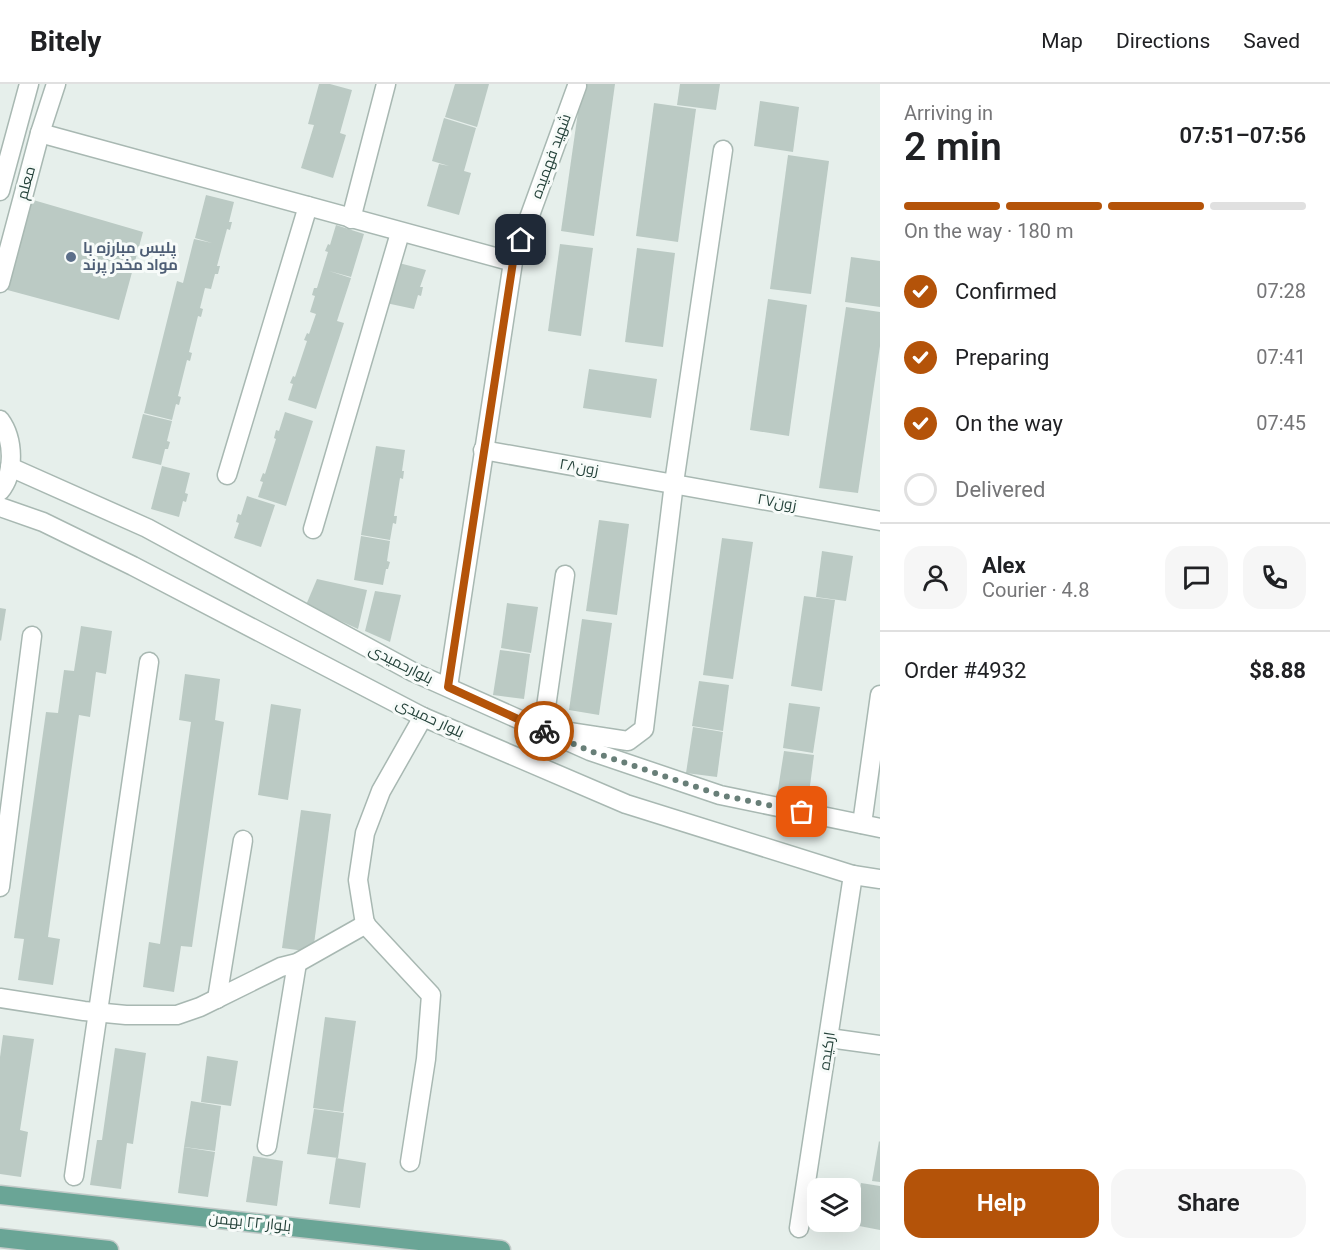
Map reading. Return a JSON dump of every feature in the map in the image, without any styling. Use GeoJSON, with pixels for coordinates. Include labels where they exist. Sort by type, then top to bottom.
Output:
{"type":"FeatureCollection","features":[{"type":"Feature","properties":{"kind":"main road","name":"بلوار ۲۲ بهمن"},"geometry":{"type":"LineString","coordinates":[[0,1195],[501,1250]]}},
{"type":"Feature","properties":{"kind":"main road"},"geometry":{"type":"LineString","coordinates":[[0,1238],[109,1250]]}},
{"type":"Feature","properties":{"kind":"street","name":"معلم"},"geometry":{"type":"LineString","coordinates":[[0,191],[28,84]]}},
{"type":"Feature","properties":{"kind":"street","name":"معلم"},"geometry":{"type":"LineString","coordinates":[[0,283],[40,134],[56,84]]}},
{"type":"Feature","properties":{"kind":"street"},"geometry":{"type":"LineString","coordinates":[[351,219],[386,84]]}},
{"type":"Feature","properties":{"kind":"street","name":"شهید فهمیده"},"geometry":{"type":"LineString","coordinates":[[448,687],[513,262],[577,86]]}},
{"type":"Feature","properties":{"kind":"street"},"geometry":{"type":"LineString","coordinates":[[40,134],[513,262]]}},
{"type":"Feature","properties":{"kind":"street"},"geometry":{"type":"LineString","coordinates":[[565,575],[543,728],[628,741],[644,729],[674,483],[723,150]]}},
{"type":"Feature","properties":{"kind":"street"},"geometry":{"type":"LineString","coordinates":[[226,475],[308,206]]}},
{"type":"Feature","properties":{"kind":"street"},"geometry":{"type":"LineString","coordinates":[[313,529],[400,233]]}},
{"type":"Feature","properties":{"kind":"street"},"geometry":{"type":"LineString","coordinates":[[0,420],[10,445],[10,467],[0,491]]}},
{"type":"Feature","properties":{"kind":"street","name":"زون۲۸"},"geometry":{"type":"LineString","coordinates":[[483,450],[674,483]]}},
{"type":"Feature","properties":{"kind":"street","name":"بلوارحمیدی"},"geometry":{"type":"LineString","coordinates":[[10,467],[147,528],[413,672],[590,751],[720,795],[871,826]]}},
{"type":"Feature","properties":{"kind":"street","name":"زون۲۷"},"geometry":{"type":"LineString","coordinates":[[674,483],[880,521]]}},
{"type":"Feature","properties":{"kind":"street","name":"بلوار حمیدی"},"geometry":{"type":"LineString","coordinates":[[0,507],[43,522],[133,566],[423,717],[626,804],[853,874],[880,879]]}},
{"type":"Feature","properties":{"kind":"street"},"geometry":{"type":"LineString","coordinates":[[0,887],[32,636]]}},
{"type":"Feature","properties":{"kind":"street"},"geometry":{"type":"LineString","coordinates":[[74,1176],[149,662]]}},
{"type":"Feature","properties":{"kind":"street"},"geometry":{"type":"LineString","coordinates":[[871,826],[880,695]]}},
{"type":"Feature","properties":{"kind":"street"},"geometry":{"type":"LineString","coordinates":[[410,1162],[426,1059],[431,995],[366,924],[358,880],[365,833],[381,791],[423,717]]}},
{"type":"Feature","properties":{"kind":"street"},"geometry":{"type":"LineString","coordinates":[[217,999],[243,840]]}},
{"type":"Feature","properties":{"kind":"street","name":"ارکیده"},"geometry":{"type":"LineString","coordinates":[[799,1228],[853,874]]}},
{"type":"Feature","properties":{"kind":"street"},"geometry":{"type":"LineString","coordinates":[[0,998],[126,1015],[177,1015],[200,1008],[281,967],[297,963],[366,924]]}},
{"type":"Feature","properties":{"kind":"street"},"geometry":{"type":"LineString","coordinates":[[267,1146],[297,963]]}},
{"type":"Feature","properties":{"kind":"street"},"geometry":{"type":"LineString","coordinates":[[829,1038],[880,1045]]}},
{"type":"Feature","properties":{"kind":"building"},"geometry":{"type":"Polygon","coordinates":[[[319,84],[330,84],[352,90],[340,133],[346,135],[333,178],[301,168],[314,125],[308,124],[319,84]]]}},
{"type":"Feature","properties":{"kind":"building"},"geometry":{"type":"Polygon","coordinates":[[[455,84],[489,84],[477,127],[445,117],[455,84]]]}},
{"type":"Feature","properties":{"kind":"building"},"geometry":{"type":"Polygon","coordinates":[[[582,84],[615,84],[594,236],[561,231],[582,84]]]}},
{"type":"Feature","properties":{"kind":"building"},"geometry":{"type":"Polygon","coordinates":[[[680,84],[720,84],[716,110],[677,105],[680,84]]]}},
{"type":"Feature","properties":{"kind":"building"},"geometry":{"type":"Polygon","coordinates":[[[760,101],[799,107],[793,152],[754,146],[760,101]]]}},
{"type":"Feature","properties":{"kind":"building"},"geometry":{"type":"Polygon","coordinates":[[[654,103],[696,109],[678,242],[636,236],[654,103]]]}},
{"type":"Feature","properties":{"kind":"building"},"geometry":{"type":"Polygon","coordinates":[[[444,118],[476,128],[464,171],[471,173],[459,215],[427,206],[439,164],[449,166],[432,161],[444,118]]]}},
{"type":"Feature","properties":{"kind":"building"},"geometry":{"type":"Polygon","coordinates":[[[788,155],[829,161],[811,294],[770,289],[788,155]]]}},
{"type":"Feature","properties":{"kind":"building"},"geometry":{"type":"Polygon","coordinates":[[[206,195],[234,202],[229,222],[232,222],[230,230],[227,229],[217,266],[220,266],[218,274],[215,274],[211,289],[205,288],[200,308],[203,309],[201,317],[198,316],[189,352],[192,353],[190,361],[187,360],[178,396],[181,397],[179,405],[176,404],[172,420],[144,413],[177,281],[183,283],[194,239],[212,243],[195,238],[206,195]]]}},
{"type":"Feature","properties":{"kind":"building","name":"پلیس مبارزه با مواد مخدر پرند"},"geometry":{"type":"Polygon","coordinates":[[[23,197],[143,232],[119,320],[0,288],[23,197]]]}},
{"type":"Feature","properties":{"kind":"building"},"geometry":{"type":"Polygon","coordinates":[[[336,225],[364,234],[351,277],[329,271],[351,278],[337,321],[344,323],[316,409],[288,400],[293,384],[290,383],[293,376],[295,377],[307,341],[304,340],[307,333],[309,334],[316,314],[310,312],[315,296],[312,295],[314,288],[317,288],[328,252],[325,251],[328,244],[330,245],[336,225]]]}},
{"type":"Feature","properties":{"kind":"building"},"geometry":{"type":"Polygon","coordinates":[[[560,244],[593,248],[581,336],[548,331],[560,244]]]}},
{"type":"Feature","properties":{"kind":"building"},"geometry":{"type":"Polygon","coordinates":[[[637,248],[675,253],[663,347],[625,342],[637,248]]]}},
{"type":"Feature","properties":{"kind":"building"},"geometry":{"type":"Polygon","coordinates":[[[851,257],[880,261],[880,307],[845,302],[851,257]]]}},
{"type":"Feature","properties":{"kind":"building"},"geometry":{"type":"Polygon","coordinates":[[[399,263],[426,270],[420,287],[423,287],[421,296],[418,295],[414,309],[386,303],[399,263]]]}},
{"type":"Feature","properties":{"kind":"building"},"geometry":{"type":"Polygon","coordinates":[[[768,299],[807,305],[789,436],[750,430],[768,299]]]}},
{"type":"Feature","properties":{"kind":"building"},"geometry":{"type":"Polygon","coordinates":[[[846,307],[880,312],[880,346],[858,493],[819,488],[846,307]]]}},
{"type":"Feature","properties":{"kind":"building"},"geometry":{"type":"Polygon","coordinates":[[[589,369],[657,379],[651,418],[583,408],[589,369]]]}},
{"type":"Feature","properties":{"kind":"building"},"geometry":{"type":"Polygon","coordinates":[[[285,412],[313,421],[286,506],[258,497],[263,482],[260,481],[263,473],[265,474],[276,439],[274,438],[276,430],[279,431],[285,412]]]}},
{"type":"Feature","properties":{"kind":"building"},"geometry":{"type":"Polygon","coordinates":[[[143,414],[172,421],[167,441],[170,442],[168,449],[165,449],[161,465],[132,458],[143,414]]]}},
{"type":"Feature","properties":{"kind":"building"},"geometry":{"type":"Polygon","coordinates":[[[376,446],[405,450],[403,479],[400,478],[394,516],[397,516],[396,524],[393,523],[390,540],[361,535],[376,446]]]}},
{"type":"Feature","properties":{"kind":"building"},"geometry":{"type":"Polygon","coordinates":[[[162,466],[190,473],[185,493],[188,494],[186,502],[183,501],[179,517],[151,509],[162,466]]]}},
{"type":"Feature","properties":{"kind":"building"},"geometry":{"type":"Polygon","coordinates":[[[247,496],[275,505],[261,547],[234,538],[239,523],[236,522],[238,514],[241,515],[247,496]]]}},
{"type":"Feature","properties":{"kind":"building"},"geometry":{"type":"Polygon","coordinates":[[[599,520],[629,524],[617,615],[586,611],[599,520]]]}},
{"type":"Feature","properties":{"kind":"building"},"geometry":{"type":"Polygon","coordinates":[[[361,536],[390,541],[387,561],[390,562],[383,585],[354,580],[361,536]]]}},
{"type":"Feature","properties":{"kind":"building"},"geometry":{"type":"Polygon","coordinates":[[[722,538],[753,542],[733,679],[703,675],[722,538]]]}},
{"type":"Feature","properties":{"kind":"building"},"geometry":{"type":"Polygon","coordinates":[[[822,551],[853,556],[846,601],[816,597],[822,551]]]}},
{"type":"Feature","properties":{"kind":"building"},"geometry":{"type":"Polygon","coordinates":[[[317,579],[367,590],[358,629],[306,605],[317,579]]]}},
{"type":"Feature","properties":{"kind":"building"},"geometry":{"type":"Polygon","coordinates":[[[375,591],[401,595],[390,642],[365,631],[375,591]]]}},
{"type":"Feature","properties":{"kind":"building"},"geometry":{"type":"Polygon","coordinates":[[[804,596],[835,600],[822,691],[791,686],[804,596]]]}},
{"type":"Feature","properties":{"kind":"building"},"geometry":{"type":"Polygon","coordinates":[[[507,603],[538,607],[531,653],[501,648],[507,603]]]}},
{"type":"Feature","properties":{"kind":"building"},"geometry":{"type":"Polygon","coordinates":[[[0,608],[6,609],[1,641],[0,640],[0,608]]]}},
{"type":"Feature","properties":{"kind":"building"},"geometry":{"type":"Polygon","coordinates":[[[582,619],[612,623],[599,715],[569,710],[582,619]]]}},
{"type":"Feature","properties":{"kind":"building"},"geometry":{"type":"Polygon","coordinates":[[[81,626],[112,631],[106,674],[96,672],[90,717],[79,715],[48,937],[60,939],[53,985],[18,980],[24,939],[14,938],[46,712],[58,713],[64,670],[74,671],[81,626]]]}},
{"type":"Feature","properties":{"kind":"building"},"geometry":{"type":"Polygon","coordinates":[[[500,650],[530,654],[524,699],[493,695],[500,650]]]}},
{"type":"Feature","properties":{"kind":"building"},"geometry":{"type":"Polygon","coordinates":[[[185,674],[220,679],[215,720],[224,722],[192,947],[181,946],[174,992],[143,987],[149,942],[160,944],[191,722],[179,720],[185,674]]]}},
{"type":"Feature","properties":{"kind":"building"},"geometry":{"type":"Polygon","coordinates":[[[699,681],[729,685],[723,731],[692,726],[699,681]]]}},
{"type":"Feature","properties":{"kind":"building"},"geometry":{"type":"Polygon","coordinates":[[[789,703],[820,707],[813,753],[783,748],[789,703]]]}},
{"type":"Feature","properties":{"kind":"building"},"geometry":{"type":"Polygon","coordinates":[[[271,704],[301,709],[288,800],[258,795],[271,704]]]}},
{"type":"Feature","properties":{"kind":"building"},"geometry":{"type":"Polygon","coordinates":[[[693,727],[723,732],[717,777],[686,773],[693,727]]]}},
{"type":"Feature","properties":{"kind":"building"},"geometry":{"type":"Polygon","coordinates":[[[784,751],[814,755],[808,801],[777,796],[784,751]]]}},
{"type":"Feature","properties":{"kind":"building"},"geometry":{"type":"Polygon","coordinates":[[[301,810],[331,814],[313,952],[282,948],[301,810]]]}},
{"type":"Feature","properties":{"kind":"building"},"geometry":{"type":"Polygon","coordinates":[[[325,1017],[356,1021],[343,1112],[313,1108],[325,1017]]]}},
{"type":"Feature","properties":{"kind":"building"},"geometry":{"type":"Polygon","coordinates":[[[3,1035],[34,1039],[20,1130],[28,1132],[21,1177],[0,1174],[0,1057],[3,1035]]]}},
{"type":"Feature","properties":{"kind":"building"},"geometry":{"type":"Polygon","coordinates":[[[115,1048],[146,1053],[133,1144],[127,1143],[121,1189],[90,1185],[97,1140],[102,1140],[115,1048]]]}},
{"type":"Feature","properties":{"kind":"building"},"geometry":{"type":"Polygon","coordinates":[[[207,1056],[238,1061],[231,1106],[201,1102],[207,1056]]]}},
{"type":"Feature","properties":{"kind":"building"},"geometry":{"type":"Polygon","coordinates":[[[191,1101],[221,1106],[215,1151],[184,1147],[191,1101]]]}},
{"type":"Feature","properties":{"kind":"building"},"geometry":{"type":"Polygon","coordinates":[[[314,1109],[344,1113],[338,1158],[307,1154],[314,1109]]]}},
{"type":"Feature","properties":{"kind":"building"},"geometry":{"type":"Polygon","coordinates":[[[880,1142],[880,1182],[872,1181],[880,1142]]]}},
{"type":"Feature","properties":{"kind":"building"},"geometry":{"type":"Polygon","coordinates":[[[184,1147],[215,1152],[208,1197],[178,1193],[184,1147]]]}},
{"type":"Feature","properties":{"kind":"building"},"geometry":{"type":"Polygon","coordinates":[[[253,1156],[283,1161],[277,1206],[246,1202],[253,1156]]]}},
{"type":"Feature","properties":{"kind":"building"},"geometry":{"type":"Polygon","coordinates":[[[336,1158],[366,1163],[360,1208],[329,1204],[336,1158]]]}},
{"type":"Feature","properties":{"kind":"building"},"geometry":{"type":"Polygon","coordinates":[[[861,1183],[880,1186],[880,1230],[861,1226],[861,1183]]]}},
{"type":"Feature","properties":{"kind":"way so far"},"geometry":{"type":"LineString","coordinates":[[544,731],[590,751],[720,795],[802,812]]}},
{"type":"Feature","properties":{"kind":"place","name":"پلیس مبارزه با مواد مخدر پرند"},"geometry":{"type":"Point","coordinates":[71,257]}},
{"type":"Feature","properties":{"kind":"route"},"geometry":{"type":"LineString","coordinates":[[521,240],[513,262],[448,687],[544,731]]}}]}
